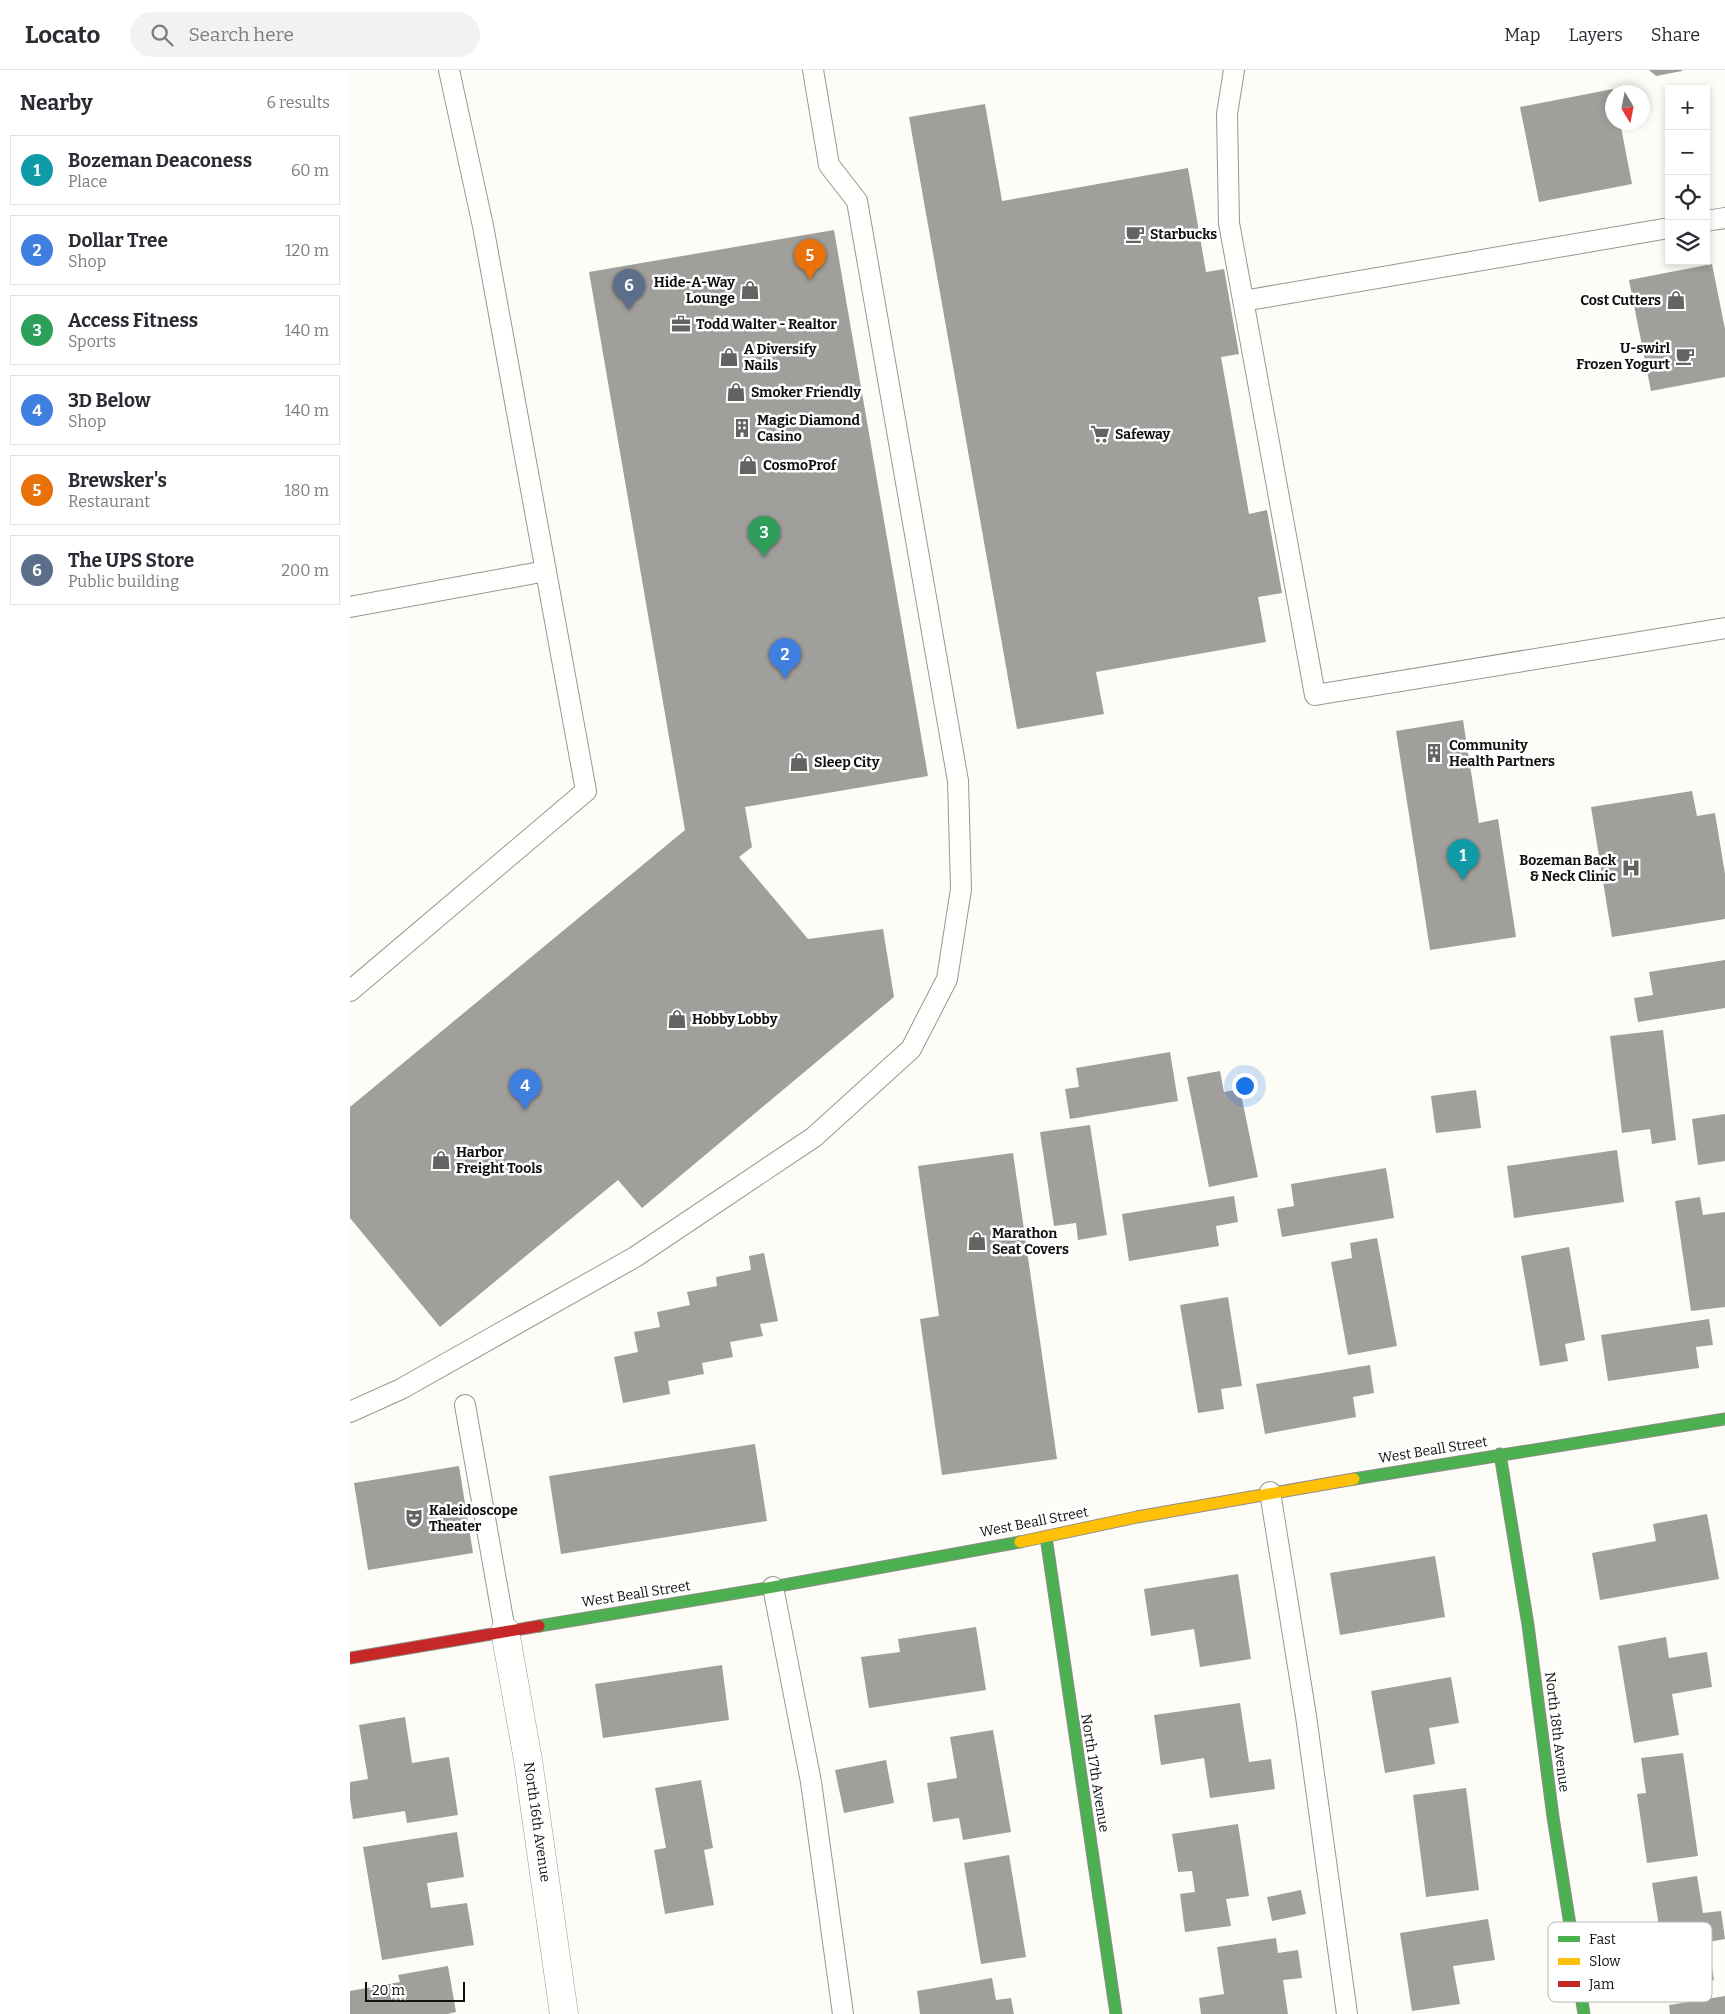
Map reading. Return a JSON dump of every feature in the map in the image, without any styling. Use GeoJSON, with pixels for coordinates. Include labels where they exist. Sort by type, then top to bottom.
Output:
{"type":"FeatureCollection","features":[{"type":"Feature","properties":{"kind":"street","name":"West Beall Street"},"geometry":{"type":"LineString","coordinates":[[350,1658],[773,1587],[1046,1537],[1137,1517],[1270,1492],[1725,1419]]}},
{"type":"Feature","properties":{"kind":"street","name":"North 18th Avenue"},"geometry":{"type":"LineString","coordinates":[[1500,1454],[1528,1625],[1553,1817],[1570,1922]]}},
{"type":"Feature","properties":{"kind":"street","name":"North 17th Avenue"},"geometry":{"type":"LineString","coordinates":[[1046,1537],[1116,2014]]}},
{"type":"Feature","properties":{"kind":"street","name":"North 16th Avenue"},"geometry":{"type":"LineString","coordinates":[[505,1631],[528,1760],[564,2014]]}},
{"type":"Feature","properties":{"kind":"lane"},"geometry":{"type":"LineString","coordinates":[[350,991],[586,791],[483,226],[448,70]]}},
{"type":"Feature","properties":{"kind":"lane"},"geometry":{"type":"LineString","coordinates":[[350,1412],[401,1388],[635,1256],[814,1137],[911,1049],[947,979],[961,890],[958,781],[857,201],[829,165],[813,70]]}},
{"type":"Feature","properties":{"kind":"lane"},"geometry":{"type":"LineString","coordinates":[[1234,70],[1227,114],[1229,223],[1315,695],[1725,628]]}},
{"type":"Feature","properties":{"kind":"lane"},"geometry":{"type":"LineString","coordinates":[[1710,220],[1725,218]]}},
{"type":"Feature","properties":{"kind":"lane"},"geometry":{"type":"LineString","coordinates":[[1243,301],[1665,229]]}},
{"type":"Feature","properties":{"kind":"lane"},"geometry":{"type":"LineString","coordinates":[[350,607],[546,571]]}},
{"type":"Feature","properties":{"kind":"lane"},"geometry":{"type":"LineString","coordinates":[[465,1405],[505,1631]]}},
{"type":"Feature","properties":{"kind":"lane"},"geometry":{"type":"LineString","coordinates":[[1270,1492],[1306,1716],[1347,2014]]}},
{"type":"Feature","properties":{"kind":"lane"},"geometry":{"type":"LineString","coordinates":[[773,1587],[811,1782],[843,2014]]}},
{"type":"Feature","properties":{"kind":"building"},"geometry":{"type":"Polygon","coordinates":[[[1649,70],[1682,70],[1682,71],[1656,76],[1649,70]]]}},
{"type":"Feature","properties":{"kind":"building"},"geometry":{"type":"Polygon","coordinates":[[[1605,91],[1605,130],[1622,130],[1632,184],[1539,202],[1520,107],[1605,91]]]}},
{"type":"Feature","properties":{"kind":"building","name":"Safeway"},"geometry":{"type":"Polygon","coordinates":[[[985,104],[1002,201],[1188,168],[1206,272],[1224,269],[1239,354],[1221,357],[1249,514],[1267,510],[1282,593],[1258,597],[1266,642],[1096,672],[1104,714],[1017,729],[909,117],[985,104]]]}},
{"type":"Feature","properties":{"kind":"building"},"geometry":{"type":"Polygon","coordinates":[[[834,230],[928,776],[745,807],[752,847],[739,857],[808,939],[883,929],[894,997],[642,1208],[618,1180],[440,1327],[350,1218],[350,1107],[685,830],[589,272],[834,230]]]}},
{"type":"Feature","properties":{"kind":"building"},"geometry":{"type":"Polygon","coordinates":[[[1712,264],[1725,329],[1725,377],[1651,391],[1629,280],[1712,264]]]}},
{"type":"Feature","properties":{"kind":"building"},"geometry":{"type":"Polygon","coordinates":[[[1463,720],[1479,823],[1498,819],[1516,937],[1430,950],[1396,731],[1463,720]]]}},
{"type":"Feature","properties":{"kind":"building"},"geometry":{"type":"Polygon","coordinates":[[[1692,791],[1697,816],[1715,813],[1725,874],[1725,919],[1612,937],[1591,807],[1692,791]]]}},
{"type":"Feature","properties":{"kind":"building"},"geometry":{"type":"Polygon","coordinates":[[[1725,960],[1725,1008],[1638,1022],[1634,998],[1653,995],[1649,972],[1725,960]]]}},
{"type":"Feature","properties":{"kind":"building"},"geometry":{"type":"Polygon","coordinates":[[[1663,1030],[1676,1140],[1652,1144],[1650,1129],[1622,1133],[1610,1036],[1663,1030]]]}},
{"type":"Feature","properties":{"kind":"building"},"geometry":{"type":"Polygon","coordinates":[[[1170,1052],[1178,1101],[1070,1119],[1065,1089],[1079,1087],[1076,1068],[1170,1052]]]}},
{"type":"Feature","properties":{"kind":"building"},"geometry":{"type":"Polygon","coordinates":[[[1220,1071],[1224,1092],[1240,1089],[1258,1177],[1209,1187],[1187,1077],[1220,1071]]]}},
{"type":"Feature","properties":{"kind":"building"},"geometry":{"type":"Polygon","coordinates":[[[1476,1090],[1481,1128],[1436,1133],[1431,1096],[1476,1090]]]}},
{"type":"Feature","properties":{"kind":"building"},"geometry":{"type":"Polygon","coordinates":[[[1725,1114],[1725,1161],[1698,1165],[1692,1119],[1725,1114]]]}},
{"type":"Feature","properties":{"kind":"building"},"geometry":{"type":"Polygon","coordinates":[[[1090,1125],[1107,1235],[1078,1240],[1076,1223],[1054,1226],[1040,1132],[1090,1125]]]}},
{"type":"Feature","properties":{"kind":"building"},"geometry":{"type":"Polygon","coordinates":[[[1617,1150],[1624,1202],[1514,1218],[1507,1166],[1617,1150]]]}},
{"type":"Feature","properties":{"kind":"building","name":"Marathon Seat Covers"},"geometry":{"type":"Polygon","coordinates":[[[1013,1153],[1057,1459],[942,1475],[920,1319],[939,1316],[918,1166],[1013,1153]]]}},
{"type":"Feature","properties":{"kind":"building"},"geometry":{"type":"Polygon","coordinates":[[[1386,1168],[1394,1218],[1282,1237],[1277,1209],[1294,1206],[1291,1184],[1386,1168]]]}},
{"type":"Feature","properties":{"kind":"building"},"geometry":{"type":"Polygon","coordinates":[[[1234,1196],[1238,1222],[1216,1226],[1219,1246],[1129,1261],[1122,1214],[1234,1196]]]}},
{"type":"Feature","properties":{"kind":"building"},"geometry":{"type":"Polygon","coordinates":[[[1700,1197],[1703,1215],[1725,1212],[1725,1307],[1691,1311],[1675,1201],[1700,1197]]]}},
{"type":"Feature","properties":{"kind":"building"},"geometry":{"type":"Polygon","coordinates":[[[1377,1238],[1397,1346],[1348,1355],[1331,1262],[1352,1258],[1350,1243],[1377,1238]]]}},
{"type":"Feature","properties":{"kind":"building"},"geometry":{"type":"Polygon","coordinates":[[[1569,1247],[1585,1340],[1565,1344],[1568,1361],[1540,1366],[1521,1256],[1569,1247]]]}},
{"type":"Feature","properties":{"kind":"building"},"geometry":{"type":"Polygon","coordinates":[[[764,1253],[778,1321],[760,1324],[763,1336],[730,1342],[733,1357],[702,1363],[704,1374],[668,1381],[670,1394],[623,1403],[614,1357],[638,1352],[634,1332],[660,1327],[657,1312],[690,1305],[687,1292],[717,1286],[716,1277],[751,1270],[749,1256],[764,1253]]]}},
{"type":"Feature","properties":{"kind":"building"},"geometry":{"type":"Polygon","coordinates":[[[1228,1297],[1242,1386],[1221,1389],[1224,1409],[1198,1413],[1180,1305],[1228,1297]]]}},
{"type":"Feature","properties":{"kind":"building"},"geometry":{"type":"Polygon","coordinates":[[[1709,1319],[1713,1345],[1696,1347],[1699,1368],[1608,1381],[1601,1335],[1709,1319]]]}},
{"type":"Feature","properties":{"kind":"building"},"geometry":{"type":"Polygon","coordinates":[[[1370,1365],[1374,1393],[1353,1397],[1356,1417],[1265,1434],[1256,1384],[1370,1365]]]}},
{"type":"Feature","properties":{"kind":"building"},"geometry":{"type":"Polygon","coordinates":[[[755,1444],[767,1521],[561,1554],[549,1476],[755,1444]]]}},
{"type":"Feature","properties":{"kind":"building","name":"Kaleidoscope Theater"},"geometry":{"type":"Polygon","coordinates":[[[459,1466],[473,1553],[368,1570],[354,1483],[459,1466]]]}},
{"type":"Feature","properties":{"kind":"building"},"geometry":{"type":"Polygon","coordinates":[[[1707,1514],[1719,1579],[1600,1600],[1592,1553],[1656,1541],[1653,1524],[1707,1514]]]}},
{"type":"Feature","properties":{"kind":"building"},"geometry":{"type":"Polygon","coordinates":[[[1435,1556],[1445,1617],[1340,1635],[1330,1573],[1435,1556]]]}},
{"type":"Feature","properties":{"kind":"building"},"geometry":{"type":"Polygon","coordinates":[[[1238,1574],[1251,1659],[1200,1667],[1194,1629],[1151,1636],[1144,1589],[1238,1574]]]}},
{"type":"Feature","properties":{"kind":"building"},"geometry":{"type":"Polygon","coordinates":[[[976,1627],[986,1690],[869,1708],[861,1657],[900,1652],[898,1639],[976,1627]]]}},
{"type":"Feature","properties":{"kind":"building"},"geometry":{"type":"Polygon","coordinates":[[[1666,1637],[1669,1658],[1707,1652],[1712,1687],[1672,1694],[1679,1735],[1634,1743],[1618,1646],[1666,1637]]]}},
{"type":"Feature","properties":{"kind":"building"},"geometry":{"type":"Polygon","coordinates":[[[722,1665],[729,1720],[603,1738],[595,1684],[722,1665]]]}},
{"type":"Feature","properties":{"kind":"building"},"geometry":{"type":"Polygon","coordinates":[[[1451,1677],[1459,1723],[1429,1728],[1435,1764],[1385,1773],[1371,1691],[1451,1677]]]}},
{"type":"Feature","properties":{"kind":"building"},"geometry":{"type":"Polygon","coordinates":[[[1240,1703],[1249,1762],[1271,1759],[1275,1789],[1210,1798],[1204,1758],[1161,1765],[1154,1715],[1240,1703]]]}},
{"type":"Feature","properties":{"kind":"building"},"geometry":{"type":"Polygon","coordinates":[[[405,1717],[412,1763],[449,1757],[458,1815],[407,1823],[405,1811],[353,1819],[350,1782],[368,1779],[359,1725],[405,1717]]]}},
{"type":"Feature","properties":{"kind":"building"},"geometry":{"type":"Polygon","coordinates":[[[993,1730],[1011,1832],[963,1840],[959,1818],[933,1822],[927,1783],[957,1778],[950,1737],[993,1730]]]}},
{"type":"Feature","properties":{"kind":"building"},"geometry":{"type":"Polygon","coordinates":[[[1683,1753],[1698,1856],[1647,1863],[1637,1794],[1646,1793],[1641,1758],[1683,1753]]]}},
{"type":"Feature","properties":{"kind":"building"},"geometry":{"type":"Polygon","coordinates":[[[886,1760],[894,1803],[844,1813],[835,1770],[886,1760]]]}},
{"type":"Feature","properties":{"kind":"building"},"geometry":{"type":"Polygon","coordinates":[[[701,1780],[713,1848],[704,1850],[714,1905],[665,1914],[654,1850],[666,1848],[655,1788],[701,1780]]]}},
{"type":"Feature","properties":{"kind":"building"},"geometry":{"type":"Polygon","coordinates":[[[1466,1788],[1479,1890],[1426,1897],[1413,1795],[1466,1788]]]}},
{"type":"Feature","properties":{"kind":"building"},"geometry":{"type":"Polygon","coordinates":[[[1238,1824],[1249,1896],[1226,1899],[1231,1926],[1185,1932],[1180,1894],[1195,1892],[1192,1871],[1178,1872],[1172,1834],[1238,1824]]]}},
{"type":"Feature","properties":{"kind":"building"},"geometry":{"type":"Polygon","coordinates":[[[457,1832],[464,1877],[427,1883],[431,1908],[467,1903],[474,1945],[382,1960],[363,1847],[457,1832]]]}},
{"type":"Feature","properties":{"kind":"building"},"geometry":{"type":"Polygon","coordinates":[[[1009,1855],[1026,1957],[981,1964],[964,1863],[1009,1855]]]}},
{"type":"Feature","properties":{"kind":"building"},"geometry":{"type":"Polygon","coordinates":[[[1697,1876],[1703,1913],[1721,1911],[1725,1939],[1712,1941],[1712,1922],[1658,1922],[1652,1883],[1697,1876]]]}},
{"type":"Feature","properties":{"kind":"building"},"geometry":{"type":"Polygon","coordinates":[[[1301,1890],[1306,1914],[1272,1921],[1267,1897],[1301,1890]]]}},
{"type":"Feature","properties":{"kind":"building"},"geometry":{"type":"Polygon","coordinates":[[[1488,1919],[1495,1960],[1453,1966],[1460,2004],[1412,2011],[1400,1933],[1488,1919]]]}},
{"type":"Feature","properties":{"kind":"building"},"geometry":{"type":"Polygon","coordinates":[[[1276,1938],[1278,1953],[1298,1950],[1302,1978],[1283,1980],[1288,2014],[1201,2014],[1199,1998],[1224,1994],[1217,1947],[1276,1938]]]}},
{"type":"Feature","properties":{"kind":"building"},"geometry":{"type":"Polygon","coordinates":[[[448,1966],[456,2012],[447,2014],[350,2014],[350,1991],[400,1982],[398,1975],[448,1966]]]}},
{"type":"Feature","properties":{"kind":"building"},"geometry":{"type":"Polygon","coordinates":[[[992,1978],[996,2000],[1011,1998],[1014,2014],[920,2014],[917,1991],[992,1978]]]}},
{"type":"Feature","properties":{"kind":"building"},"geometry":{"type":"Polygon","coordinates":[[[1725,1996],[1725,2014],[1670,2014],[1669,2005],[1688,2002],[1712,2002],[1712,1998],[1725,1996]]]}},
{"type":"Feature","properties":{"kind":"traffic: fast"},"geometry":{"type":"LineString","coordinates":[[1354,1479],[1725,1419]]}},
{"type":"Feature","properties":{"kind":"traffic: fast"},"geometry":{"type":"LineString","coordinates":[[1500,1454],[1528,1625],[1553,1817],[1570,1922]]}},
{"type":"Feature","properties":{"kind":"traffic: fast"},"geometry":{"type":"LineString","coordinates":[[1046,1537],[1116,2014]]}},
{"type":"Feature","properties":{"kind":"traffic: fast"},"geometry":{"type":"LineString","coordinates":[[539,1626],[773,1587],[1020,1542]]}},
{"type":"Feature","properties":{"kind":"traffic: fast"},"geometry":{"type":"LineString","coordinates":[[1582,2002],[1584,2014]]}},
{"type":"Feature","properties":{"kind":"traffic: slow"},"geometry":{"type":"LineString","coordinates":[[1020,1542],[1137,1517],[1354,1479]]}},
{"type":"Feature","properties":{"kind":"traffic: jam"},"geometry":{"type":"LineString","coordinates":[[350,1658],[539,1626]]}},
{"type":"Feature","properties":{"kind":"place","name":"Starbucks"},"geometry":{"type":"Point","coordinates":[1135,234]}},
{"type":"Feature","properties":{"kind":"place","name":"Brewsker's"},"geometry":{"type":"Point","coordinates":[810,280]}},
{"type":"Feature","properties":{"kind":"place","name":"Hide-A-Way Lounge"},"geometry":{"type":"Point","coordinates":[750,290]}},
{"type":"Feature","properties":{"kind":"place","name":"Cost Cutters"},"geometry":{"type":"Point","coordinates":[1676,300]}},
{"type":"Feature","properties":{"kind":"place","name":"The UPS Store"},"geometry":{"type":"Point","coordinates":[629,310]}},
{"type":"Feature","properties":{"kind":"place","name":"Todd Walter - Realtor"},"geometry":{"type":"Point","coordinates":[681,324]}},
{"type":"Feature","properties":{"kind":"place","name":"U-swirl Frozen Yogurt"},"geometry":{"type":"Point","coordinates":[1685,356]}},
{"type":"Feature","properties":{"kind":"place","name":"A Diversify Nails"},"geometry":{"type":"Point","coordinates":[729,357]}},
{"type":"Feature","properties":{"kind":"place","name":"Smoker Friendly"},"geometry":{"type":"Point","coordinates":[736,392]}},
{"type":"Feature","properties":{"kind":"place","name":"Magic Diamond Casino"},"geometry":{"type":"Point","coordinates":[742,428]}},
{"type":"Feature","properties":{"kind":"place","name":"Safeway"},"geometry":{"type":"Point","coordinates":[1100,434]}},
{"type":"Feature","properties":{"kind":"place","name":"CosmoProf"},"geometry":{"type":"Point","coordinates":[748,465]}},
{"type":"Feature","properties":{"kind":"place","name":"Access Fitness"},"geometry":{"type":"Point","coordinates":[764,557]}},
{"type":"Feature","properties":{"kind":"place","name":"Dollar Tree"},"geometry":{"type":"Point","coordinates":[785,679]}},
{"type":"Feature","properties":{"kind":"place","name":"Community Health Partners"},"geometry":{"type":"Point","coordinates":[1434,753]}},
{"type":"Feature","properties":{"kind":"place","name":"Sleep City"},"geometry":{"type":"Point","coordinates":[799,762]}},
{"type":"Feature","properties":{"kind":"place","name":"Bozeman Back & Neck Clinic"},"geometry":{"type":"Point","coordinates":[1631,868]}},
{"type":"Feature","properties":{"kind":"place","name":"Bozeman Deaconess"},"geometry":{"type":"Point","coordinates":[1463,880]}},
{"type":"Feature","properties":{"kind":"place","name":"Hobby Lobby"},"geometry":{"type":"Point","coordinates":[677,1019]}},
{"type":"Feature","properties":{"kind":"place","name":"3D Below"},"geometry":{"type":"Point","coordinates":[525,1110]}},
{"type":"Feature","properties":{"kind":"place","name":"Harbor Freight Tools"},"geometry":{"type":"Point","coordinates":[441,1160]}},
{"type":"Feature","properties":{"kind":"place","name":"Marathon Seat Covers"},"geometry":{"type":"Point","coordinates":[977,1241]}},
{"type":"Feature","properties":{"kind":"place","name":"Kaleidoscope Theater"},"geometry":{"type":"Point","coordinates":[414,1518]}}]}
